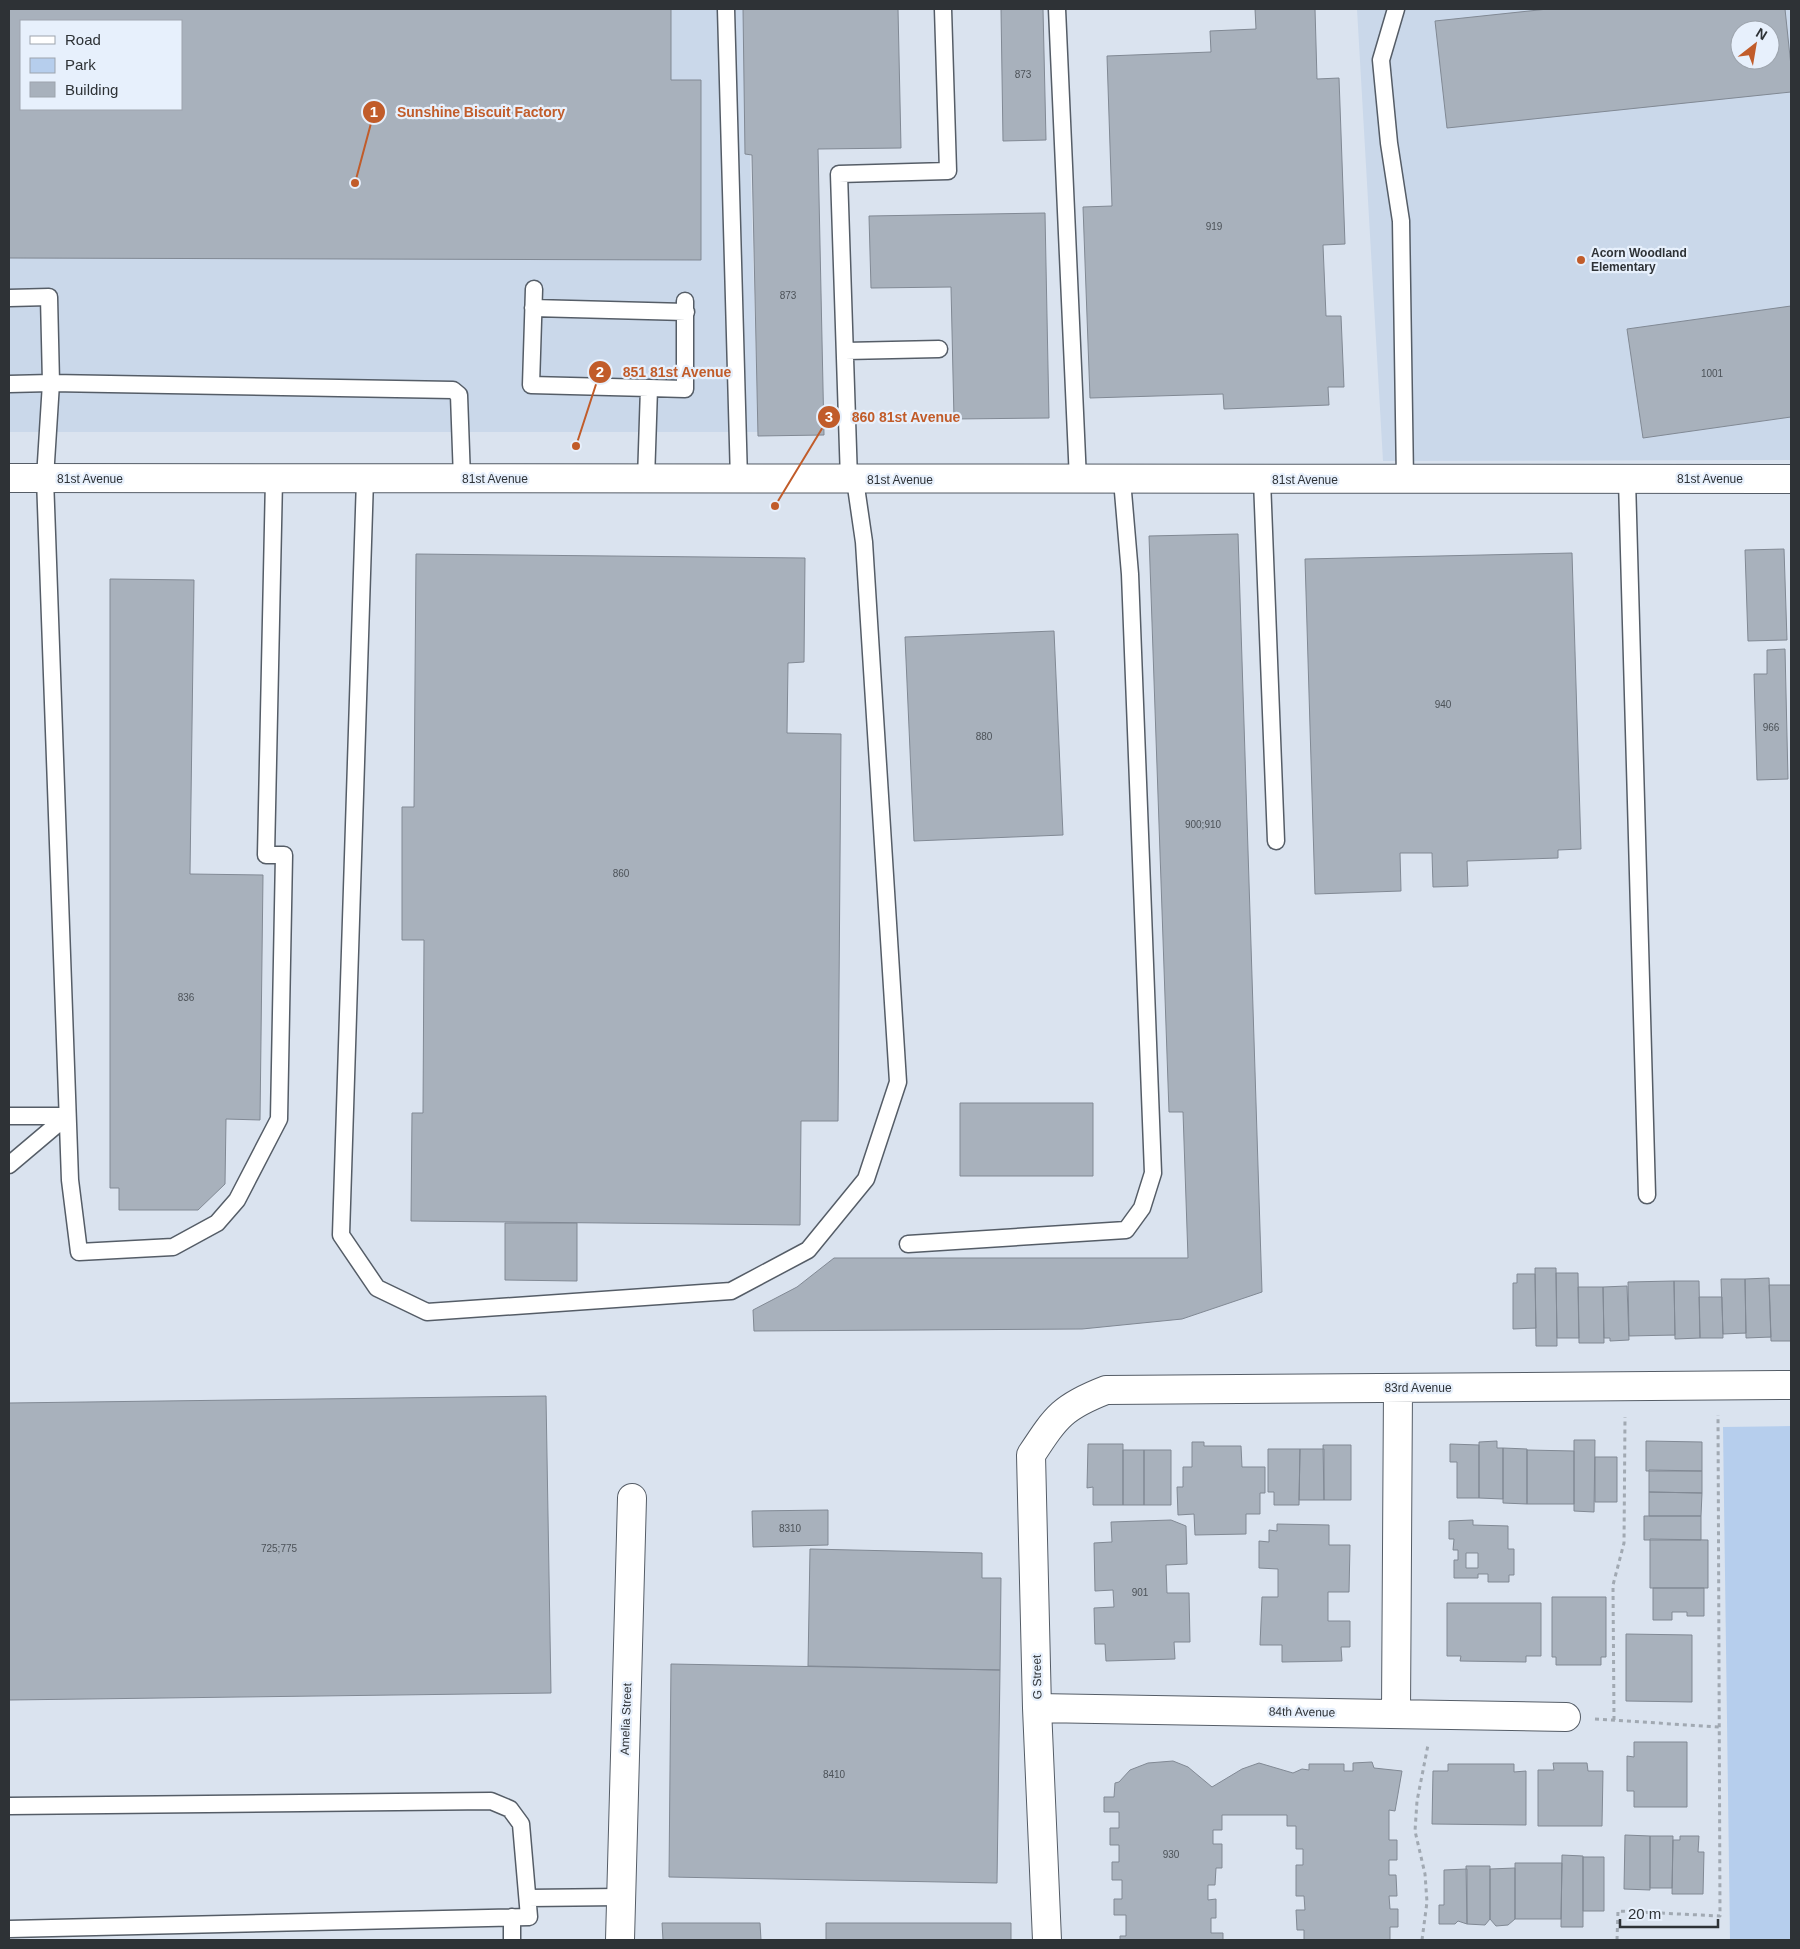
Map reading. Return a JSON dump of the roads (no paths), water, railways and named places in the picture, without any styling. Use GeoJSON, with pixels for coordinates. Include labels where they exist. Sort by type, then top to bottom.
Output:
{"type":"FeatureCollection","features":[{"type":"Feature","properties":{"kind":"street","name":"81st Avenue"},"geometry":{"type":"LineString","coordinates":[[9,478],[646,480],[1791,479]]}},
{"type":"Feature","properties":{"kind":"street","name":"83rd Avenue"},"geometry":{"type":"LineString","coordinates":[[1054,1421],[1078,1401],[1106,1390],[1791,1385]]}},
{"type":"Feature","properties":{"kind":"street"},"geometry":{"type":"LineString","coordinates":[[1396,1714],[1398,1388]]}},
{"type":"Feature","properties":{"kind":"street","name":"G Street"},"geometry":{"type":"LineString","coordinates":[[1047,1940],[1037,1708],[1031,1455],[1054,1421]]}},
{"type":"Feature","properties":{"kind":"street","name":"Amelia Street"},"geometry":{"type":"LineString","coordinates":[[620,1940],[632,1498]]}},
{"type":"Feature","properties":{"kind":"street","name":"84th Avenue"},"geometry":{"type":"LineString","coordinates":[[1037,1708],[1566,1717]]}},
{"type":"Feature","properties":{"kind":"lane"},"geometry":{"type":"LineString","coordinates":[[726,9],[739,480]]}},
{"type":"Feature","properties":{"kind":"lane"},"geometry":{"type":"LineString","coordinates":[[365,479],[341,1235],[377,1288],[427,1312],[731,1291],[808,1250],[866,1179],[898,1082],[864,542],[852,480],[845,351],[840,174],[948,171],[943,9]]}},
{"type":"Feature","properties":{"kind":"lane"},"geometry":{"type":"LineString","coordinates":[[1058,9],[1078,480]]}},
{"type":"Feature","properties":{"kind":"lane"},"geometry":{"type":"LineString","coordinates":[[1396,9],[1381,60],[1389,143],[1401,221],[1404,480]]}},
{"type":"Feature","properties":{"kind":"lane"},"geometry":{"type":"LineString","coordinates":[[533,308],[686,307],[685,389],[532,385],[533,308],[534,289]]}},
{"type":"Feature","properties":{"kind":"lane"},"geometry":{"type":"LineString","coordinates":[[9,298],[50,297],[51,383],[45,478],[67,1116],[70,1180],[79,1252],[173,1247],[217,1224],[237,1200],[279,1119],[284,855],[266,855],[274,479]]}},
{"type":"Feature","properties":{"kind":"lane"},"geometry":{"type":"LineString","coordinates":[[845,351],[939,349]]}},
{"type":"Feature","properties":{"kind":"lane"},"geometry":{"type":"LineString","coordinates":[[9,384],[51,383],[453,390],[458,396],[462,479]]}},
{"type":"Feature","properties":{"kind":"lane"},"geometry":{"type":"LineString","coordinates":[[646,480],[648,388]]}},
{"type":"Feature","properties":{"kind":"lane"},"geometry":{"type":"LineString","coordinates":[[908,1244],[1126,1230],[1142,1208],[1153,1174],[1130,574],[1122,480]]}},
{"type":"Feature","properties":{"kind":"lane"},"geometry":{"type":"LineString","coordinates":[[1262,480],[1276,840]]}},
{"type":"Feature","properties":{"kind":"lane"},"geometry":{"type":"LineString","coordinates":[[1628,480],[1647,1195]]}},
{"type":"Feature","properties":{"kind":"lane"},"geometry":{"type":"LineString","coordinates":[[9,1116],[67,1116]]}},
{"type":"Feature","properties":{"kind":"lane"},"geometry":{"type":"LineString","coordinates":[[9,1166],[67,1116]]}},
{"type":"Feature","properties":{"kind":"lane"},"geometry":{"type":"LineString","coordinates":[[9,1806],[491,1801],[510,1809],[521,1824],[529,1917],[9,1929]]}},
{"type":"Feature","properties":{"kind":"lane"},"geometry":{"type":"LineString","coordinates":[[528,1898],[620,1897]]}},
{"type":"Feature","properties":{"kind":"lane"},"geometry":{"type":"LineString","coordinates":[[512,1917],[512,1940]]}},
{"type":"Feature","properties":{"kind":"place","name":"Sunshine Biscuit Factory"},"geometry":{"type":"Point","coordinates":[355,183]}},
{"type":"Feature","properties":{"kind":"place","name":"Acorn Woodland Elementary"},"geometry":{"type":"Point","coordinates":[1581,260]}},
{"type":"Feature","properties":{"kind":"place","name":"851 81st Avenue"},"geometry":{"type":"Point","coordinates":[576,446]}},
{"type":"Feature","properties":{"kind":"place","name":"860 81st Avenue"},"geometry":{"type":"Point","coordinates":[775,506]}}]}
